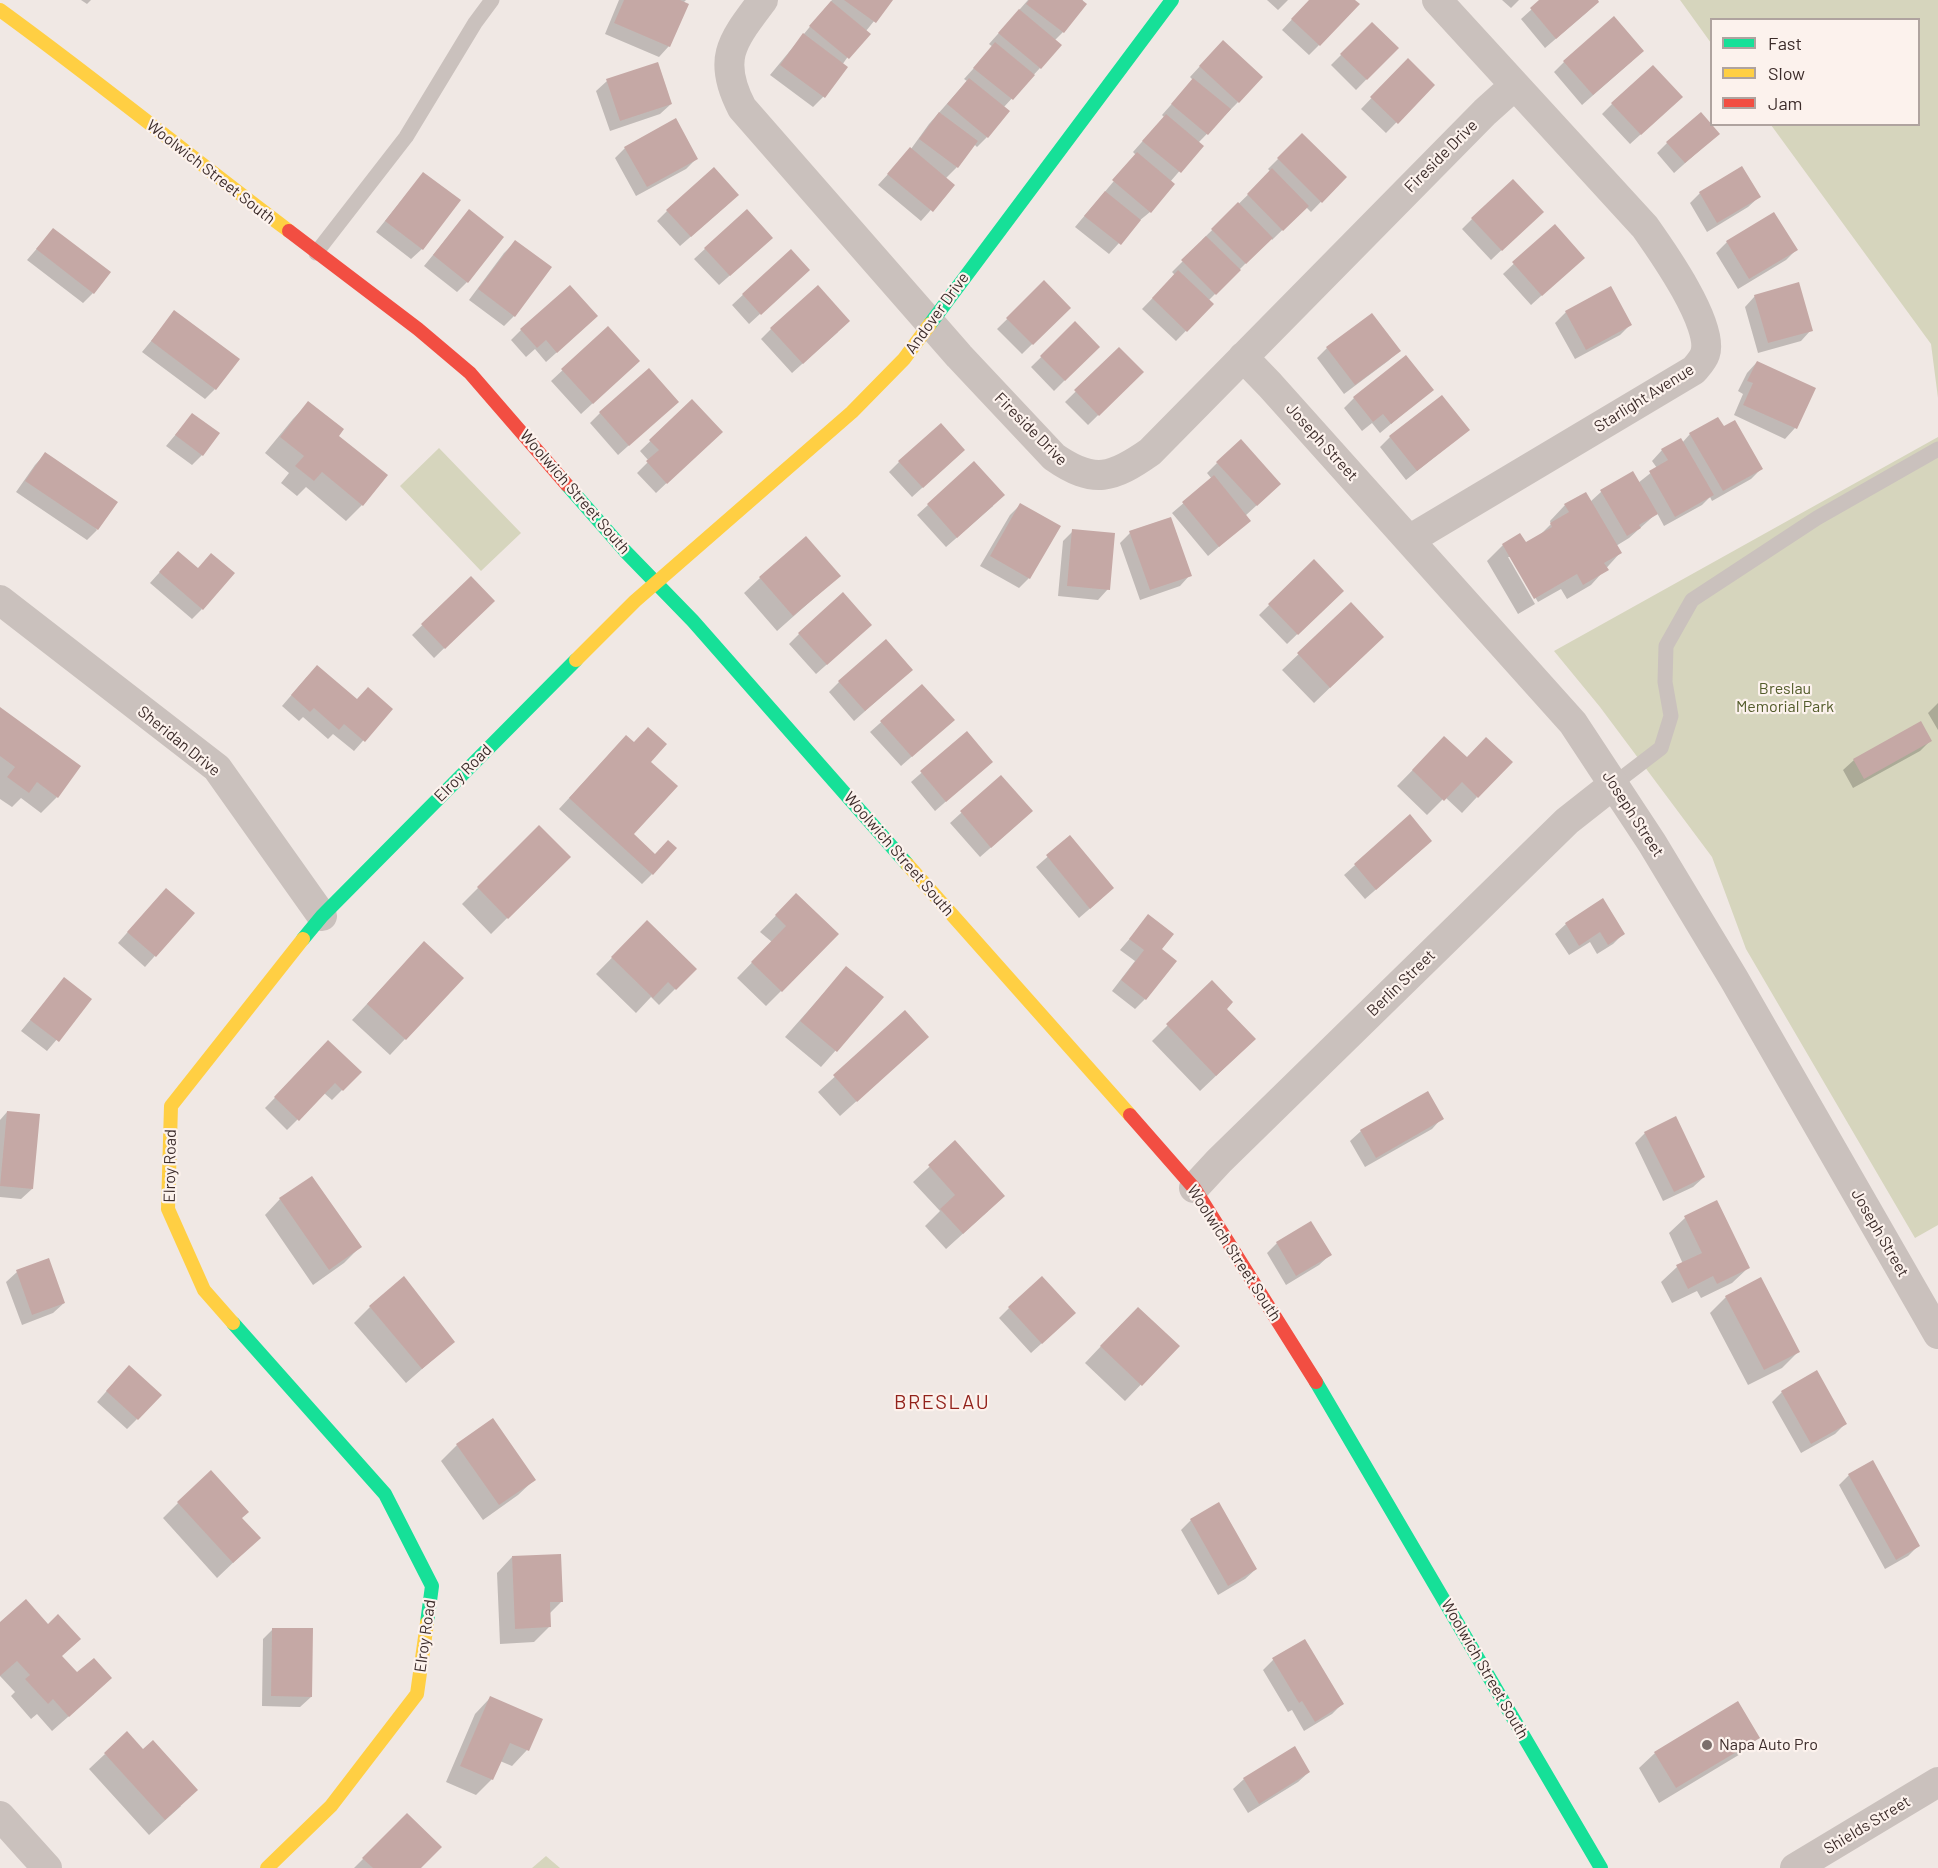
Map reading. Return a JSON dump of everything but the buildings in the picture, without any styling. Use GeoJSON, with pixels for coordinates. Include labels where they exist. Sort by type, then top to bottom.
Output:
{"type":"FeatureCollection","features":[{"type":"Feature","properties":{"kind":"street","name":"Fireside Drive"},"geometry":{"type":"LineString","coordinates":[[763,0],[733,43],[729,60],[729,77],[742,108],[930,322],[1054,458],[1070,469],[1092,475],[1113,474],[1129,467],[1150,452],[1485,112],[1515,85]]}},
{"type":"Feature","properties":{"kind":"street","name":"Andover Drive"},"geometry":{"type":"LineString","coordinates":[[656,583],[852,412],[904,359],[1172,0]]}},
{"type":"Feature","properties":{"kind":"street","name":"Starlight Avenue"},"geometry":{"type":"LineString","coordinates":[[1409,540],[1694,370],[1705,354],[1706,339],[1700,318],[1645,227],[1437,0]]}},
{"type":"Feature","properties":{"kind":"street","name":"Woolwich Street South"},"geometry":{"type":"LineString","coordinates":[[0,10],[83,70],[200,164],[418,329],[470,373],[656,583],[693,621],[1194,1188],[1297,1349],[1602,1868]]}},
{"type":"Feature","properties":{"kind":"street","name":"Joseph Street"},"geometry":{"type":"LineString","coordinates":[[1243,357],[1573,723],[1652,843],[1734,979],[1938,1334]]}},
{"type":"Feature","properties":{"kind":"street","name":"Elroy Road"},"geometry":{"type":"LineString","coordinates":[[267,1868],[331,1806],[417,1694],[432,1586],[385,1494],[204,1290],[168,1209],[171,1106],[322,916],[635,601],[656,583]]}},
{"type":"Feature","properties":{"kind":"street","name":"Sheridan Drive"},"geometry":{"type":"LineString","coordinates":[[0,600],[217,768],[322,916]]}},
{"type":"Feature","properties":{"kind":"street","name":"Berlin Street"},"geometry":{"type":"LineString","coordinates":[[1194,1188],[1567,821],[1614,784]]}},
{"type":"Feature","properties":{"kind":"street","name":"Shields Street"},"geometry":{"type":"LineString","coordinates":[[1795,1868],[1938,1782]]}},
{"type":"Feature","properties":{"kind":"street"},"geometry":{"type":"LineString","coordinates":[[0,1816],[47,1868]]}},
{"type":"Feature","properties":{"kind":"lane"},"geometry":{"type":"LineString","coordinates":[[316,253],[406,137],[475,23],[492,0]]}},
{"type":"Feature","properties":{"kind":"lane"},"geometry":{"type":"LineString","coordinates":[[1614,784],[1661,748],[1671,716],[1665,682],[1666,646],[1692,600],[1817,519],[1938,449]]}},
{"type":"Feature","properties":{"kind":"green space"},"geometry":{"type":"Polygon","coordinates":[[[1680,0],[1938,0],[1938,398],[1931,344],[1772,126],[1920,126],[1920,18],[1710,18],[1710,42],[1680,0]]]}},
{"type":"Feature","properties":{"kind":"green space","name":"Breslau Memorial Park"},"geometry":{"type":"Polygon","coordinates":[[[1938,437],[1938,1225],[1915,1238],[1746,949],[1712,857],[1600,707],[1554,651],[1938,437]]]}},
{"type":"Feature","properties":{"kind":"green space"},"geometry":{"type":"Polygon","coordinates":[[[439,448],[521,533],[481,571],[400,486],[439,448]]]}},
{"type":"Feature","properties":{"kind":"green space"},"geometry":{"type":"Polygon","coordinates":[[[546,1856],[560,1868],[532,1868],[546,1856]]]}},
{"type":"Feature","properties":{"kind":"traffic: fast"},"geometry":{"type":"LineString","coordinates":[[930,324],[1172,0]]}},
{"type":"Feature","properties":{"kind":"traffic: fast"},"geometry":{"type":"LineString","coordinates":[[567,485],[625,551],[693,621],[907,864]]}},
{"type":"Feature","properties":{"kind":"traffic: fast"},"geometry":{"type":"LineString","coordinates":[[303,939],[322,916],[576,660]]}},
{"type":"Feature","properties":{"kind":"traffic: fast"},"geometry":{"type":"LineString","coordinates":[[233,1323],[385,1494],[432,1586],[427,1623]]}},
{"type":"Feature","properties":{"kind":"traffic: fast"},"geometry":{"type":"LineString","coordinates":[[1316,1382],[1601,1868]]}},
{"type":"Feature","properties":{"kind":"traffic: slow"},"geometry":{"type":"LineString","coordinates":[[0,10],[289,231]]}},
{"type":"Feature","properties":{"kind":"traffic: slow"},"geometry":{"type":"LineString","coordinates":[[576,660],[635,601],[852,412],[904,359],[930,324]]}},
{"type":"Feature","properties":{"kind":"traffic: slow"},"geometry":{"type":"LineString","coordinates":[[907,864],[1130,1115]]}},
{"type":"Feature","properties":{"kind":"traffic: slow"},"geometry":{"type":"LineString","coordinates":[[233,1323],[204,1290],[168,1209],[171,1106],[303,939]]}},
{"type":"Feature","properties":{"kind":"traffic: slow"},"geometry":{"type":"LineString","coordinates":[[267,1868],[331,1806],[417,1694],[427,1623]]}},
{"type":"Feature","properties":{"kind":"traffic: jam"},"geometry":{"type":"LineString","coordinates":[[289,231],[418,329],[470,373],[567,485]]}},
{"type":"Feature","properties":{"kind":"traffic: jam"},"geometry":{"type":"LineString","coordinates":[[1130,1115],[1194,1188],[1316,1382]]}},
{"type":"Feature","properties":{"kind":"place","name":"Napa Auto Pro"},"geometry":{"type":"Point","coordinates":[1707,1745]}},
{"type":"Feature","properties":{"kind":"district","name":"BRESLAU"},"geometry":{"type":"Point","coordinates":[942,1402]}}]}
